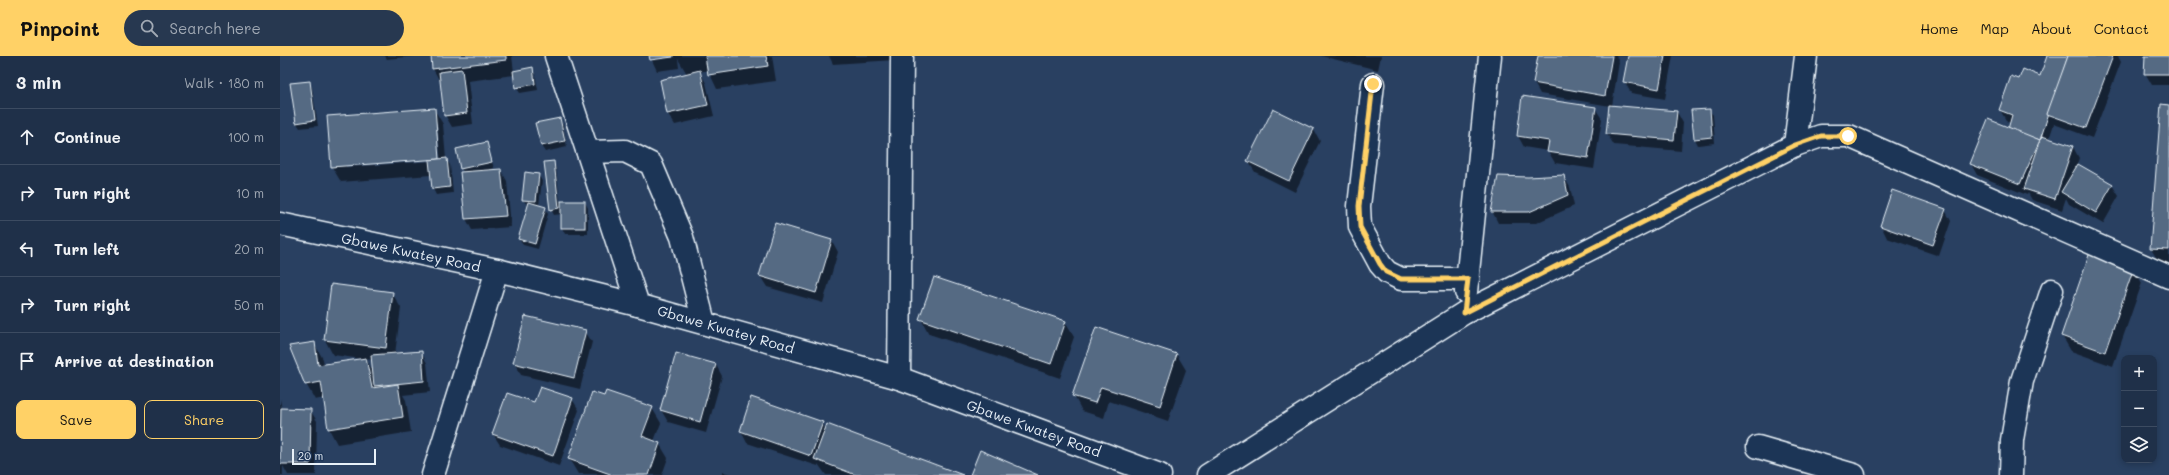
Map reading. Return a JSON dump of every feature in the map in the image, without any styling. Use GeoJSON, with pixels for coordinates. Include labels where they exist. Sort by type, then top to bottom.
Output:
{"type":"FeatureCollection","features":[{"type":"Feature","properties":{"kind":"street"},"geometry":{"type":"LineString","coordinates":[[556,56],[638,305]]}},
{"type":"Feature","properties":{"kind":"street"},"geometry":{"type":"LineString","coordinates":[[899,378],[902,56]]}},
{"type":"Feature","properties":{"kind":"street"},"geometry":{"type":"LineString","coordinates":[[1464,313],[1490,56]]}},
{"type":"Feature","properties":{"kind":"street"},"geometry":{"type":"LineString","coordinates":[[1795,145],[1806,56]]}},
{"type":"Feature","properties":{"kind":"street"},"geometry":{"type":"LineString","coordinates":[[1373,84],[1359,206],[1360,227],[1386,272],[1401,279],[1468,279]]}},
{"type":"Feature","properties":{"kind":"street"},"geometry":{"type":"LineString","coordinates":[[1208,475],[1464,313],[1795,145],[1821,136],[1848,136],[2169,277]]}},
{"type":"Feature","properties":{"kind":"street"},"geometry":{"type":"LineString","coordinates":[[588,152],[624,151],[651,164],[682,237],[704,323]]}},
{"type":"Feature","properties":{"kind":"street","name":"Gbawe Kwatey Road"},"geometry":{"type":"LineString","coordinates":[[280,224],[497,270],[638,305],[899,378],[1160,475]]}},
{"type":"Feature","properties":{"kind":"street"},"geometry":{"type":"LineString","coordinates":[[433,475],[497,270]]}},
{"type":"Feature","properties":{"kind":"street"},"geometry":{"type":"LineString","coordinates":[[2011,475],[2012,440],[2022,381],[2052,290]]}},
{"type":"Feature","properties":{"kind":"street"},"geometry":{"type":"LineString","coordinates":[[1758,447],[1854,475]]}},
{"type":"Feature","properties":{"kind":"building"},"geometry":{"type":"Polygon","coordinates":[[[431,56],[506,56],[506,60],[432,69],[431,56]]]}},
{"type":"Feature","properties":{"kind":"building"},"geometry":{"type":"Polygon","coordinates":[[[649,56],[673,56],[673,57],[650,60],[649,56]]]}},
{"type":"Feature","properties":{"kind":"building"},"geometry":{"type":"Polygon","coordinates":[[[705,56],[766,56],[768,66],[708,75],[705,56]]]}},
{"type":"Feature","properties":{"kind":"building"},"geometry":{"type":"Polygon","coordinates":[[[1538,56],[1612,56],[1605,96],[1533,83],[1538,56]]]}},
{"type":"Feature","properties":{"kind":"building"},"geometry":{"type":"Polygon","coordinates":[[[1628,56],[1665,56],[1659,89],[1623,82],[1628,56]]]}},
{"type":"Feature","properties":{"kind":"building"},"geometry":{"type":"Polygon","coordinates":[[[2047,56],[2068,56],[2040,140],[2008,129],[2012,115],[1999,110],[2011,76],[2019,79],[2023,69],[2040,76],[2047,56]]]}},
{"type":"Feature","properties":{"kind":"building"},"geometry":{"type":"Polygon","coordinates":[[[2068,56],[2113,56],[2086,128],[2047,114],[2068,56]]]}},
{"type":"Feature","properties":{"kind":"building"},"geometry":{"type":"Polygon","coordinates":[[[2145,56],[2169,56],[2169,74],[2144,74],[2145,56]]]}},
{"type":"Feature","properties":{"kind":"building"},"geometry":{"type":"Polygon","coordinates":[[[533,67],[535,84],[515,88],[513,71],[533,67]]]}},
{"type":"Feature","properties":{"kind":"building"},"geometry":{"type":"Polygon","coordinates":[[[462,69],[467,113],[444,116],[439,72],[462,69]]]}},
{"type":"Feature","properties":{"kind":"building"},"geometry":{"type":"Polygon","coordinates":[[[700,70],[708,105],[667,114],[660,80],[700,70]]]}},
{"type":"Feature","properties":{"kind":"building"},"geometry":{"type":"Polygon","coordinates":[[[310,81],[315,120],[296,123],[290,83],[310,81]]]}},
{"type":"Feature","properties":{"kind":"building"},"geometry":{"type":"Polygon","coordinates":[[[1522,96],[1596,107],[1588,158],[1547,152],[1549,141],[1517,136],[1522,96]]]}},
{"type":"Feature","properties":{"kind":"building"},"geometry":{"type":"Polygon","coordinates":[[[2161,104],[2169,105],[2169,250],[2150,249],[2161,104]]]}},
{"type":"Feature","properties":{"kind":"building"},"geometry":{"type":"Polygon","coordinates":[[[1609,105],[1677,111],[1674,140],[1606,134],[1609,105]]]}},
{"type":"Feature","properties":{"kind":"building"},"geometry":{"type":"Polygon","coordinates":[[[435,108],[439,159],[331,167],[327,116],[435,108]]]}},
{"type":"Feature","properties":{"kind":"building"},"geometry":{"type":"Polygon","coordinates":[[[1273,109],[1314,129],[1289,181],[1247,161],[1273,109]]]}},
{"type":"Feature","properties":{"kind":"building"},"geometry":{"type":"Polygon","coordinates":[[[1710,109],[1712,137],[1694,139],[1691,110],[1710,109]]]}},
{"type":"Feature","properties":{"kind":"building"},"geometry":{"type":"Polygon","coordinates":[[[560,118],[565,141],[541,146],[535,123],[560,118]]]}},
{"type":"Feature","properties":{"kind":"building"},"geometry":{"type":"Polygon","coordinates":[[[1988,119],[2040,140],[2020,184],[1970,164],[1988,119]]]}},
{"type":"Feature","properties":{"kind":"building"},"geometry":{"type":"Polygon","coordinates":[[[2042,136],[2073,146],[2055,199],[2024,189],[2042,136]]]}},
{"type":"Feature","properties":{"kind":"building"},"geometry":{"type":"Polygon","coordinates":[[[487,142],[492,162],[460,169],[456,149],[487,142]]]}},
{"type":"Feature","properties":{"kind":"building"},"geometry":{"type":"Polygon","coordinates":[[[447,158],[450,187],[432,189],[429,160],[447,158]]]}},
{"type":"Feature","properties":{"kind":"building"},"geometry":{"type":"Polygon","coordinates":[[[554,161],[559,208],[550,210],[544,162],[554,161]]]}},
{"type":"Feature","properties":{"kind":"building"},"geometry":{"type":"Polygon","coordinates":[[[2078,164],[2113,184],[2096,213],[2061,192],[2078,164]]]}},
{"type":"Feature","properties":{"kind":"building"},"geometry":{"type":"Polygon","coordinates":[[[501,169],[506,216],[465,219],[460,172],[501,169]]]}},
{"type":"Feature","properties":{"kind":"building"},"geometry":{"type":"Polygon","coordinates":[[[525,172],[539,174],[536,201],[522,200],[525,172]]]}},
{"type":"Feature","properties":{"kind":"building"},"geometry":{"type":"Polygon","coordinates":[[[1564,175],[1568,195],[1529,212],[1491,212],[1498,176],[1528,177],[1564,175]]]}},
{"type":"Feature","properties":{"kind":"building"},"geometry":{"type":"Polygon","coordinates":[[[1892,190],[1946,209],[1933,245],[1880,226],[1892,190]]]}},
{"type":"Feature","properties":{"kind":"building"},"geometry":{"type":"Polygon","coordinates":[[[561,201],[585,201],[585,228],[561,228],[561,201]]]}},
{"type":"Feature","properties":{"kind":"building"},"geometry":{"type":"Polygon","coordinates":[[[529,202],[546,207],[535,244],[518,239],[529,202]]]}},
{"type":"Feature","properties":{"kind":"building"},"geometry":{"type":"Polygon","coordinates":[[[775,223],[832,240],[816,293],[759,276],[775,223]]]}},
{"type":"Feature","properties":{"kind":"building"},"geometry":{"type":"Polygon","coordinates":[[[2090,252],[2134,267],[2105,352],[2061,336],[2090,252]]]}},
{"type":"Feature","properties":{"kind":"building"},"geometry":{"type":"Polygon","coordinates":[[[934,277],[1066,321],[1051,364],[919,319],[934,277]]]}},
{"type":"Feature","properties":{"kind":"building"},"geometry":{"type":"Polygon","coordinates":[[[331,284],[393,292],[386,348],[324,340],[331,284]]]}},
{"type":"Feature","properties":{"kind":"building"},"geometry":{"type":"Polygon","coordinates":[[[525,316],[586,330],[574,378],[513,363],[525,316]]]}},
{"type":"Feature","properties":{"kind":"building"},"geometry":{"type":"Polygon","coordinates":[[[1096,327],[1177,354],[1160,406],[1101,387],[1095,403],[1072,396],[1096,327]]]}},
{"type":"Feature","properties":{"kind":"building"},"geometry":{"type":"Polygon","coordinates":[[[315,342],[318,365],[366,358],[372,388],[398,384],[403,417],[328,429],[321,382],[305,385],[289,346],[315,342]]]}},
{"type":"Feature","properties":{"kind":"building"},"geometry":{"type":"Polygon","coordinates":[[[422,351],[424,381],[374,386],[371,355],[422,351]]]}},
{"type":"Feature","properties":{"kind":"building"},"geometry":{"type":"Polygon","coordinates":[[[676,353],[716,364],[700,422],[660,410],[676,353]]]}},
{"type":"Feature","properties":{"kind":"building"},"geometry":{"type":"Polygon","coordinates":[[[540,387],[573,398],[553,456],[492,434],[507,393],[534,402],[540,387]]]}},
{"type":"Feature","properties":{"kind":"building"},"geometry":{"type":"Polygon","coordinates":[[[606,391],[653,407],[642,436],[660,443],[649,475],[613,475],[568,459],[592,392],[604,396],[606,391]]]}},
{"type":"Feature","properties":{"kind":"building"},"geometry":{"type":"Polygon","coordinates":[[[751,397],[823,422],[811,456],[740,431],[751,397]]]}},
{"type":"Feature","properties":{"kind":"building"},"geometry":{"type":"Polygon","coordinates":[[[281,408],[311,409],[310,464],[280,464],[281,408]]]}},
{"type":"Feature","properties":{"kind":"building"},"geometry":{"type":"Polygon","coordinates":[[[827,424],[963,475],[856,475],[814,459],[827,424]]]}},
{"type":"Feature","properties":{"kind":"building"},"geometry":{"type":"Polygon","coordinates":[[[980,450],[1038,475],[970,475],[980,450]]]}},
{"type":"Feature","properties":{"kind":"route"},"geometry":{"type":"LineString","coordinates":[[1373,84],[1359,206],[1360,227],[1386,272],[1401,279],[1468,279],[1464,313],[1795,145],[1821,136],[1848,136]]}}]}
